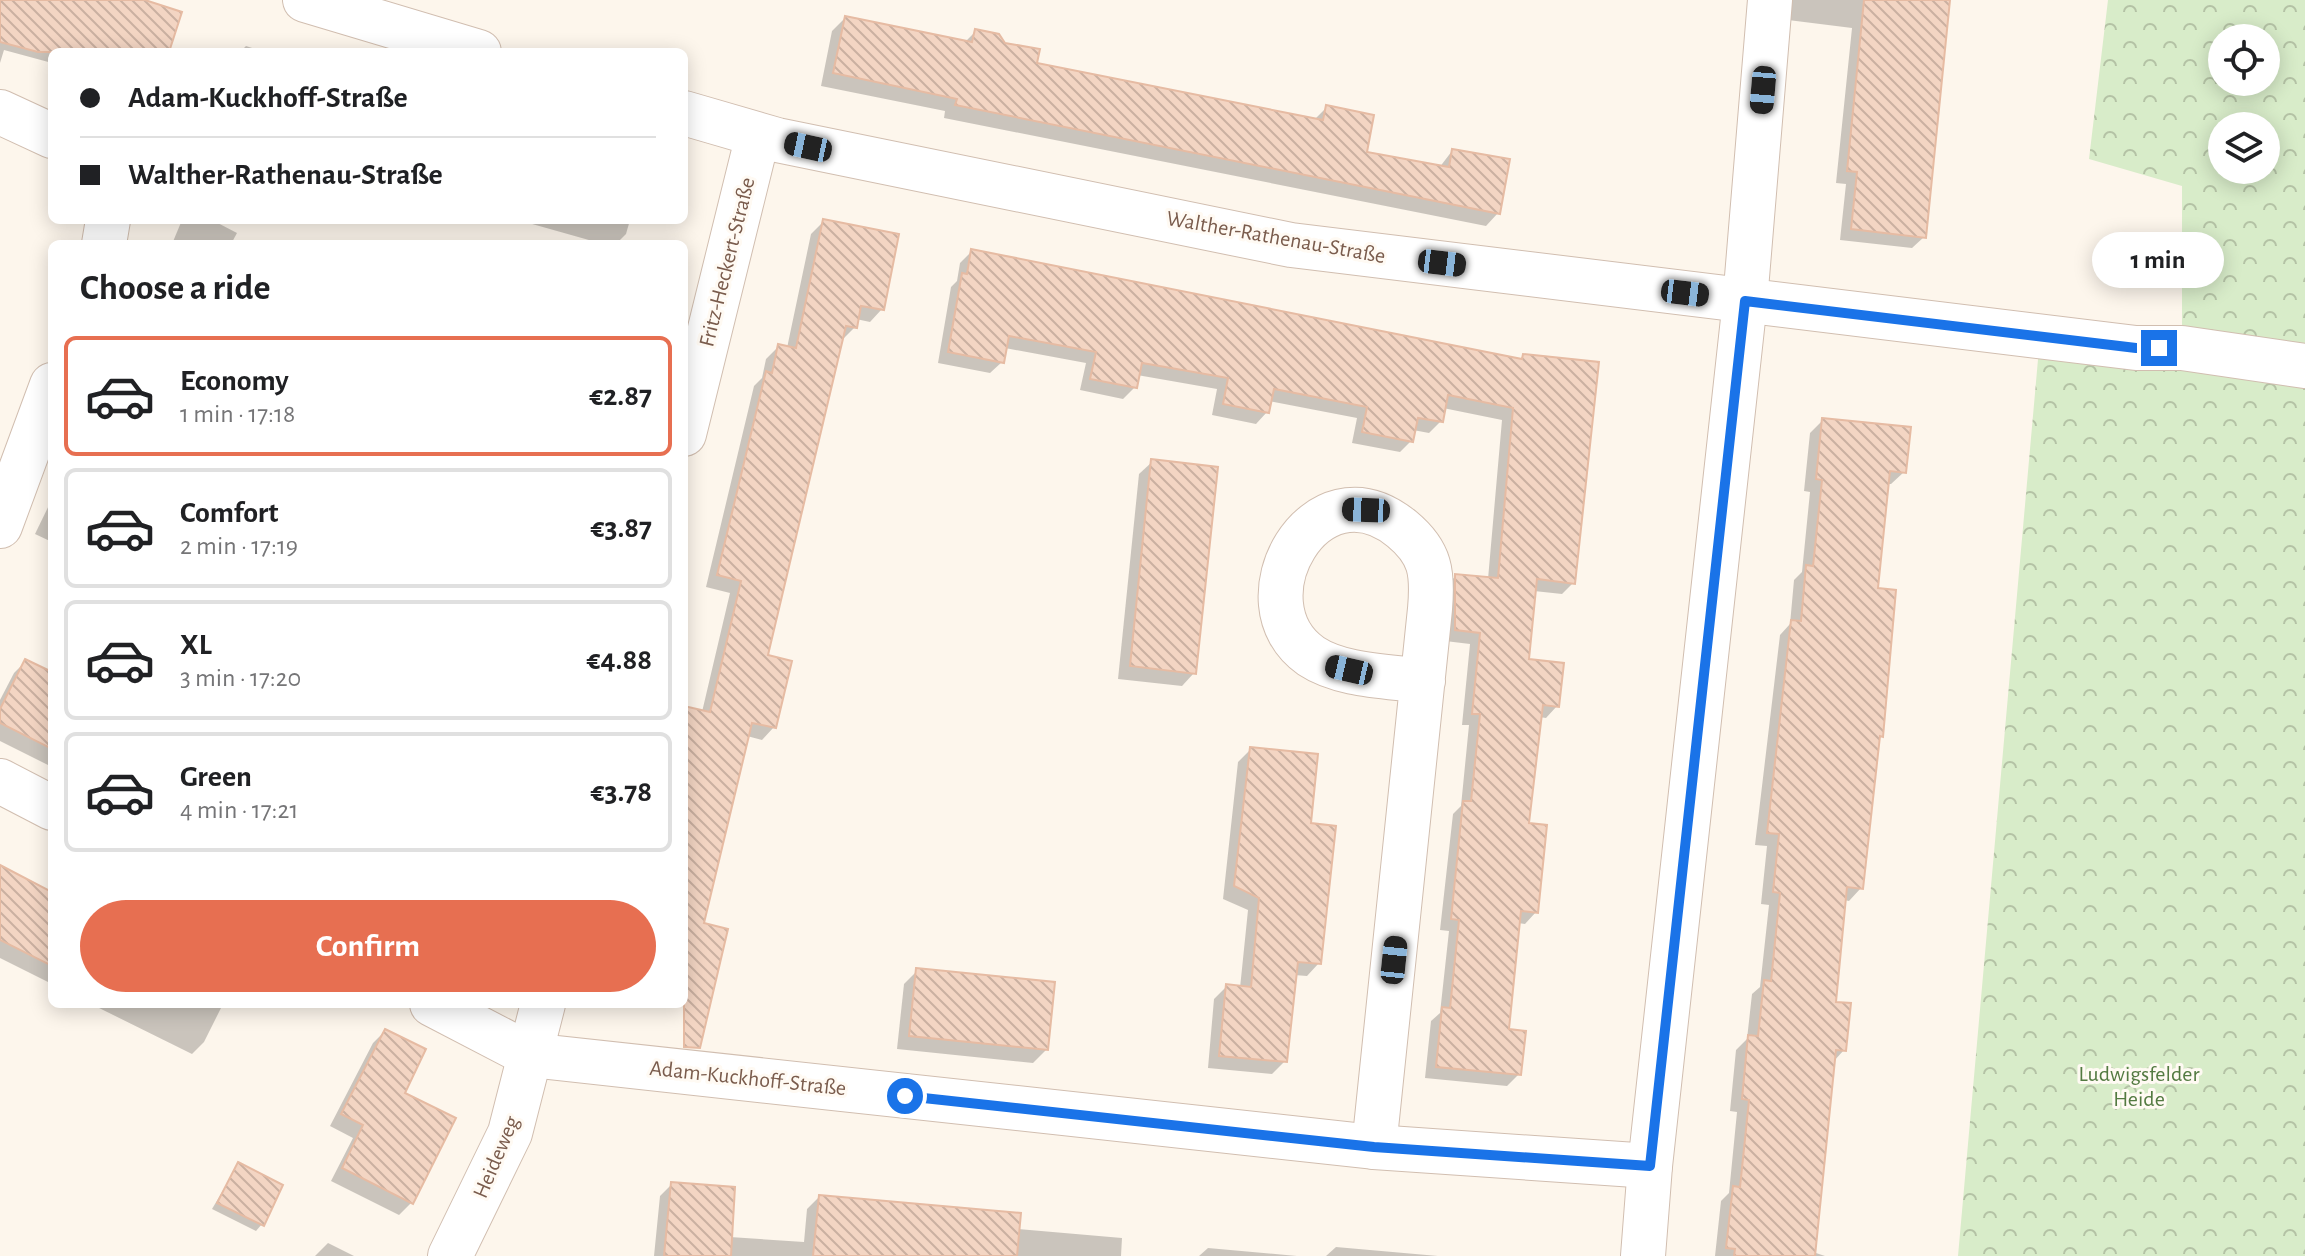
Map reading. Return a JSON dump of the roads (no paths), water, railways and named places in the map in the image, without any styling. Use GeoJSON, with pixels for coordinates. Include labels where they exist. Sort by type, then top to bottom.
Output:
{"type":"FeatureCollection","features":[{"type":"Feature","properties":{"kind":"street"},"geometry":{"type":"LineString","coordinates":[[1643,1256],[1650,1166],[1745,301],[1770,0]]}},
{"type":"Feature","properties":{"kind":"street"},"geometry":{"type":"LineString","coordinates":[[312,1],[466,48]]}},
{"type":"Feature","properties":{"kind":"street"},"geometry":{"type":"LineString","coordinates":[[0,112],[48,134]]}},
{"type":"Feature","properties":{"kind":"street","name":"Walther-Rathenau-Straße"},"geometry":{"type":"LineString","coordinates":[[688,114],[758,135],[1291,245],[2136,348],[2182,348],[2305,366]]}},
{"type":"Feature","properties":{"kind":"street","name":"Fritz-Heckert-Straße"},"geometry":{"type":"LineString","coordinates":[[688,418],[758,135]]}},
{"type":"Feature","properties":{"kind":"street"},"geometry":{"type":"LineString","coordinates":[[0,526],[48,396]]}},
{"type":"Feature","properties":{"kind":"street"},"geometry":{"type":"LineString","coordinates":[[1374,1147],[1423,681]]}},
{"type":"Feature","properties":{"kind":"street"},"geometry":{"type":"LineString","coordinates":[[0,781],[48,806]]}},
{"type":"Feature","properties":{"kind":"street","name":"Adam-Kuckhoff-Straße"},"geometry":{"type":"LineString","coordinates":[[440,1008],[530,1055],[1374,1147],[1650,1166]]}},
{"type":"Feature","properties":{"kind":"street"},"geometry":{"type":"LineString","coordinates":[[530,1055],[542,1008]]}},
{"type":"Feature","properties":{"kind":"street","name":"Heideweg"},"geometry":{"type":"LineString","coordinates":[[450,1256],[510,1133],[530,1055]]}},
{"type":"Feature","properties":{"kind":"park label","name":"Ludwigsfelder Heide"},"geometry":{"type":"Point","coordinates":[2139,1086]}}]}
